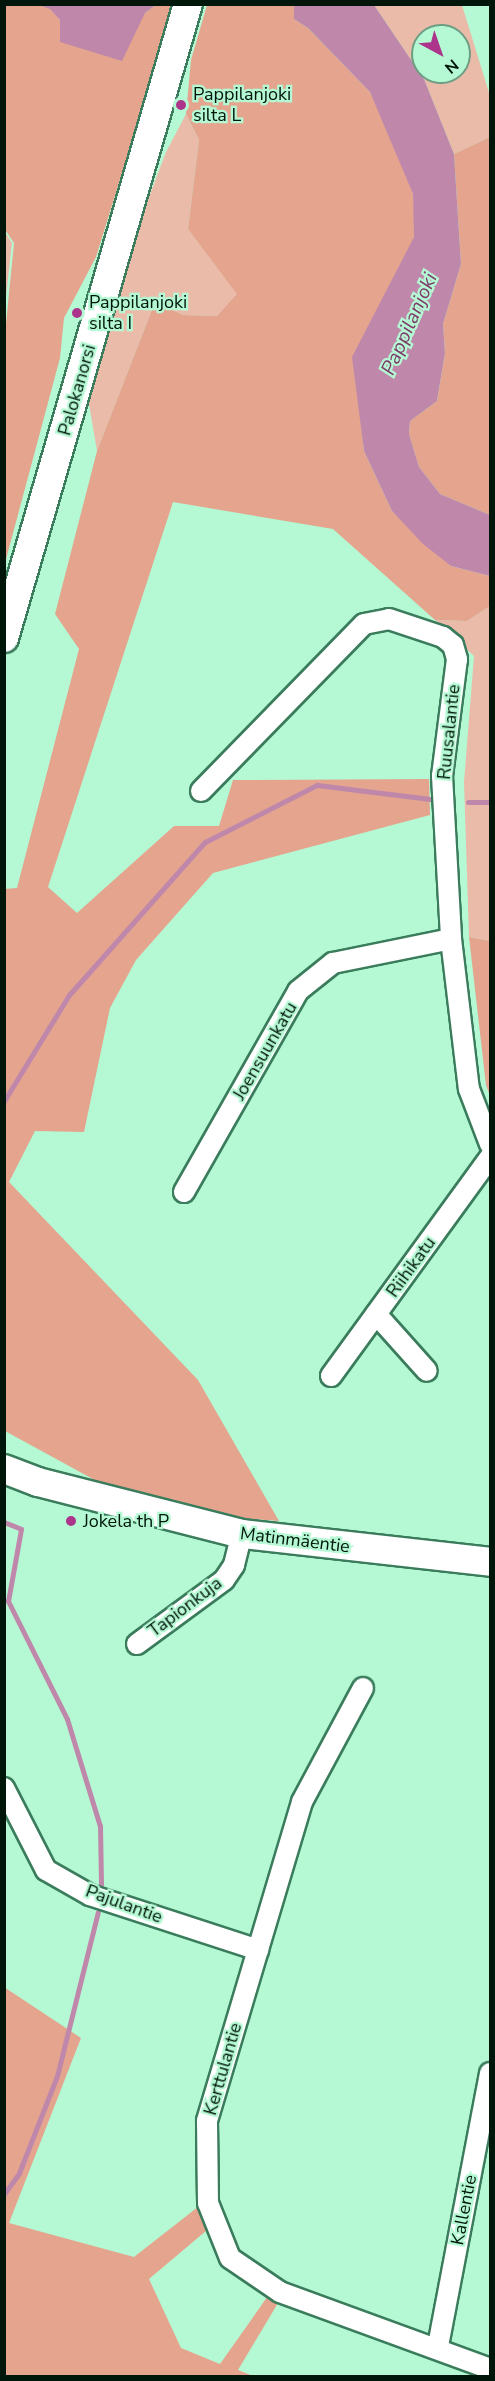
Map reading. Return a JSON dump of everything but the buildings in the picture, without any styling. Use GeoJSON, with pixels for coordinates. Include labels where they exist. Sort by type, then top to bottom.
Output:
{"type":"FeatureCollection","features":[{"type":"Feature","properties":{"kind":"main road","name":"Palokanorsi"},"geometry":{"type":"LineString","coordinates":[[4,638],[185,15]]}},
{"type":"Feature","properties":{"kind":"main road","name":"Matinmäentie"},"geometry":{"type":"LineString","coordinates":[[4,1448],[104,1499]]}},
{"type":"Feature","properties":{"kind":"main road","name":"Matinmäentie"},"geometry":{"type":"LineString","coordinates":[[4,1469],[104,1499],[242,1534],[490,1562]]}},
{"type":"Feature","properties":{"kind":"street","name":"Ruusalantie"},"geometry":{"type":"LineString","coordinates":[[201,791],[364,624],[389,619],[443,637],[453,645],[457,659],[442,776],[451,939],[469,1089],[490,1144]]}},
{"type":"Feature","properties":{"kind":"street","name":"Joensuunkatu"},"geometry":{"type":"LineString","coordinates":[[184,1191],[298,991],[333,963],[451,939]]}},
{"type":"Feature","properties":{"kind":"street","name":"Riihikatu"},"geometry":{"type":"LineString","coordinates":[[331,1376],[490,1157]]}},
{"type":"Feature","properties":{"kind":"street"},"geometry":{"type":"LineString","coordinates":[[376,1314],[427,1371]]}},
{"type":"Feature","properties":{"kind":"street","name":"Tapionkuja"},"geometry":{"type":"LineString","coordinates":[[137,1644],[224,1580],[234,1565],[242,1534]]}},
{"type":"Feature","properties":{"kind":"street","name":"Kerttulantie"},"geometry":{"type":"LineString","coordinates":[[363,1688],[302,1802],[207,2121],[208,2203],[230,2258],[280,2292],[438,2346],[490,2369]]}},
{"type":"Feature","properties":{"kind":"street","name":"Pajulantie"},"geometry":{"type":"LineString","coordinates":[[4,1788],[46,1870],[90,1895],[258,1950]]}},
{"type":"Feature","properties":{"kind":"street","name":"Kallentie"},"geometry":{"type":"LineString","coordinates":[[438,2346],[490,2073]]}},
{"type":"Feature","properties":{"kind":"shaded area"},"geometry":{"type":"Polygon","coordinates":[[[4,5],[39,5],[50,8],[60,20],[145,13],[156,5],[174,5],[96,257],[64,318],[60,358],[5,563],[4,344],[14,243],[4,228],[4,5]]]}},
{"type":"Feature","properties":{"kind":"shaded area"},"geometry":{"type":"Polygon","coordinates":[[[207,5],[294,5],[294,19],[308,28],[370,92],[401,159],[413,194],[415,218],[414,237],[360,415],[364,451],[392,511],[451,566],[490,576],[490,606],[467,621],[435,620],[333,529],[173,502],[48,887],[77,913],[174,826],[219,826],[233,780],[429,779],[430,815],[213,873],[136,960],[110,1008],[84,1132],[35,1131],[9,1182],[198,1380],[279,1521],[201,1515],[102,1484],[5,1431],[4,889],[17,888],[79,649],[55,614],[97,451],[155,302],[183,315],[217,316],[237,294],[188,229],[199,140],[186,114],[191,60],[207,5]]]}},
{"type":"Feature","properties":{"kind":"shaded area"},"geometry":{"type":"Polygon","coordinates":[[[374,5],[462,5],[468,24],[411,24],[411,60],[374,5]]]}},
{"type":"Feature","properties":{"kind":"shaded area"},"geometry":{"type":"Polygon","coordinates":[[[471,34],[490,96],[490,137],[454,154],[426,84],[471,84],[471,34]]]}},
{"type":"Feature","properties":{"kind":"shaded area"},"geometry":{"type":"Polygon","coordinates":[[[186,114],[199,140],[188,229],[238,294],[217,316],[183,315],[155,302],[97,451],[88,398],[128,253],[166,152],[186,114]]]}},
{"type":"Feature","properties":{"kind":"shaded area"},"geometry":{"type":"Polygon","coordinates":[[[490,137],[490,515],[440,494],[419,467],[409,434],[410,421],[437,401],[445,353],[443,324],[461,264],[454,154],[490,137]]]}},
{"type":"Feature","properties":{"kind":"shaded area"},"geometry":{"type":"Polygon","coordinates":[[[5,232],[12,243],[5,305],[5,232]]]}},
{"type":"Feature","properties":{"kind":"shaded area"},"geometry":{"type":"Polygon","coordinates":[[[490,606],[490,941],[469,937],[464,782],[474,656],[435,620],[467,621],[490,606]]]}},
{"type":"Feature","properties":{"kind":"shaded area"},"geometry":{"type":"Polygon","coordinates":[[[469,937],[490,941],[490,1096],[486,1085],[469,937]]]}},
{"type":"Feature","properties":{"kind":"shaded area"},"geometry":{"type":"Polygon","coordinates":[[[4,1987],[81,2038],[9,2223],[134,2257],[203,2203],[213,2225],[149,2279],[181,2348],[220,2364],[270,2293],[281,2298],[238,2370],[253,2376],[5,2376],[4,1987]]]}},
{"type":"Feature","properties":{"kind":"water"},"geometry":{"type":"Polygon","coordinates":[[[39,5],[156,5],[145,13],[122,61],[60,42],[60,20],[50,9],[39,5]]]}},
{"type":"Feature","properties":{"kind":"water","name":"Pappilanjoki"},"geometry":{"type":"Polygon","coordinates":[[[294,5],[374,5],[411,60],[411,84],[426,84],[454,154],[461,264],[443,324],[445,353],[437,401],[410,421],[409,434],[419,467],[440,494],[490,515],[490,576],[451,566],[423,544],[392,511],[364,451],[352,357],[414,237],[413,194],[370,92],[308,28],[294,19],[294,5]]]}},
{"type":"Feature","properties":{"kind":"waterway"},"geometry":{"type":"LineString","coordinates":[[4,1101],[69,995],[205,842],[317,785],[430,799]]}},
{"type":"Feature","properties":{"kind":"waterway"},"geometry":{"type":"LineString","coordinates":[[468,802],[490,802]]}},
{"type":"Feature","properties":{"kind":"waterway"},"geometry":{"type":"LineString","coordinates":[[4,1522],[21,1529],[8,1601],[67,1719],[100,1826],[101,1886]]}},
{"type":"Feature","properties":{"kind":"waterway"},"geometry":{"type":"LineString","coordinates":[[4,2194],[19,2173],[57,2076],[98,1912]]}},
{"type":"Feature","properties":{"kind":"place","name":"Pappilanjoki silta L"},"geometry":{"type":"Point","coordinates":[181,105]}},
{"type":"Feature","properties":{"kind":"place","name":"Pappilanjoki silta I"},"geometry":{"type":"Point","coordinates":[77,313]}},
{"type":"Feature","properties":{"kind":"place","name":"Jokela th P"},"geometry":{"type":"Point","coordinates":[71,1521]}}]}
